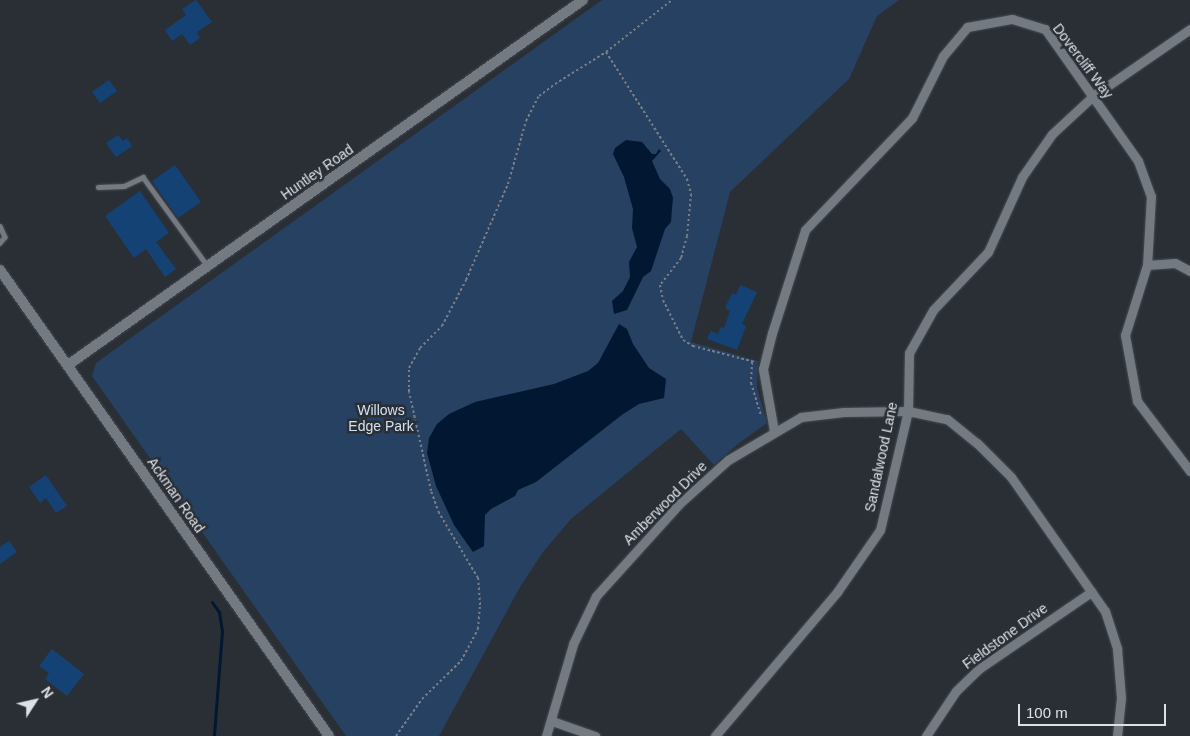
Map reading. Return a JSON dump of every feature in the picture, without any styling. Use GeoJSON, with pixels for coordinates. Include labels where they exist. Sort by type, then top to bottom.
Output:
{"type":"FeatureCollection","features":[{"type":"Feature","properties":{"kind":"street","name":"Huntley Road"},"geometry":{"type":"LineString","coordinates":[[68,365],[583,0]]}},
{"type":"Feature","properties":{"kind":"street","name":"Dovercliff Way"},"geometry":{"type":"LineString","coordinates":[[774,431],[763,369],[772,333],[805,230],[912,118],[943,56],[967,28],[1012,19],[1045,29],[1138,161],[1151,196],[1147,265],[1125,335],[1131,374],[1137,401],[1190,471]]}},
{"type":"Feature","properties":{"kind":"street","name":"Sandalwood Lane"},"geometry":{"type":"LineString","coordinates":[[715,736],[837,592],[880,530],[908,411],[908,353],[933,310],[988,252],[1022,177],[1052,134],[1093,96],[1190,29]]}},
{"type":"Feature","properties":{"kind":"street"},"geometry":{"type":"LineString","coordinates":[[1147,265],[1175,264],[1190,271]]}},
{"type":"Feature","properties":{"kind":"street","name":"Ackman Road"},"geometry":{"type":"LineString","coordinates":[[1,272],[329,736]]}},
{"type":"Feature","properties":{"kind":"street","name":"Amberwood Drive"},"geometry":{"type":"LineString","coordinates":[[546,736],[552,721],[573,644],[596,596],[679,504],[728,460],[774,431],[801,417],[844,412],[908,411],[946,419],[977,443],[1011,477],[1105,611],[1117,649],[1121,698],[1117,736]]}},
{"type":"Feature","properties":{"kind":"street","name":"Fieldstone Drive"},"geometry":{"type":"LineString","coordinates":[[926,736],[956,691],[980,668],[1091,592]]}},
{"type":"Feature","properties":{"kind":"street"},"geometry":{"type":"LineString","coordinates":[[552,721],[595,736]]}},
{"type":"Feature","properties":{"kind":"lane"},"geometry":{"type":"LineString","coordinates":[[98,188],[124,186],[143,177],[208,266]]}},
{"type":"Feature","properties":{"kind":"lane"},"geometry":{"type":"LineString","coordinates":[[0,226],[5,237],[0,243]]}},
{"type":"Feature","properties":{"kind":"path"},"geometry":{"type":"LineString","coordinates":[[396,736],[422,699],[461,661],[478,629],[480,605],[478,578],[439,513],[431,491],[409,392],[409,368],[420,348],[442,326],[466,280],[508,184],[526,121],[540,96],[555,84],[606,52],[672,0]]}},
{"type":"Feature","properties":{"kind":"path"},"geometry":{"type":"LineString","coordinates":[[606,52],[687,179],[691,194],[687,236],[681,258],[660,285],[663,300],[683,340],[693,346],[764,365]]}},
{"type":"Feature","properties":{"kind":"path"},"geometry":{"type":"LineString","coordinates":[[752,362],[751,384],[756,404],[763,419]]}},
{"type":"Feature","properties":{"kind":"green space","name":"Willows Edge Park"},"geometry":{"type":"Polygon","coordinates":[[[602,0],[899,0],[877,16],[849,79],[730,192],[691,342],[758,361],[757,388],[767,423],[739,443],[714,465],[681,429],[571,519],[543,552],[520,587],[439,736],[346,736],[92,376],[96,363],[602,0]]]}},
{"type":"Feature","properties":{"kind":"shaded area"},"geometry":{"type":"Polygon","coordinates":[[[626,140],[642,142],[652,154],[656,154],[659,149],[661,151],[652,161],[660,179],[670,189],[673,198],[671,222],[665,229],[651,271],[643,277],[627,310],[614,314],[612,301],[623,291],[630,277],[629,262],[637,247],[632,228],[633,209],[624,177],[613,154],[615,148],[626,140]]]}},
{"type":"Feature","properties":{"kind":"shaded area"},"geometry":{"type":"Polygon","coordinates":[[[619,324],[627,329],[633,344],[649,368],[666,379],[664,398],[639,404],[623,414],[536,482],[518,490],[515,496],[491,509],[485,515],[484,546],[473,552],[454,525],[436,486],[427,453],[429,438],[437,424],[449,414],[475,402],[554,384],[588,371],[598,363],[619,324]]]}},
{"type":"Feature","properties":{"kind":"building"},"geometry":{"type":"Polygon","coordinates":[[[196,0],[212,22],[197,32],[200,38],[190,45],[182,34],[172,41],[165,30],[186,15],[182,9],[196,0]]]}},
{"type":"Feature","properties":{"kind":"building"},"geometry":{"type":"Polygon","coordinates":[[[109,80],[117,91],[100,103],[92,92],[109,80]]]}},
{"type":"Feature","properties":{"kind":"building"},"geometry":{"type":"Polygon","coordinates":[[[118,135],[123,141],[127,138],[132,146],[116,157],[106,143],[118,135]]]}},
{"type":"Feature","properties":{"kind":"building"},"geometry":{"type":"Polygon","coordinates":[[[175,165],[201,202],[178,218],[152,181],[175,165]]]}},
{"type":"Feature","properties":{"kind":"building"},"geometry":{"type":"Polygon","coordinates":[[[140,191],[169,233],[156,242],[176,269],[165,277],[146,249],[134,258],[105,216],[140,191]]]}},
{"type":"Feature","properties":{"kind":"building"},"geometry":{"type":"Polygon","coordinates":[[[740,285],[757,292],[742,324],[746,326],[737,350],[707,339],[711,331],[718,334],[721,327],[724,328],[730,311],[725,308],[732,293],[736,295],[740,285]]]}},
{"type":"Feature","properties":{"kind":"building"},"geometry":{"type":"Polygon","coordinates":[[[46,475],[67,506],[56,513],[46,498],[40,503],[29,487],[46,475]]]}},
{"type":"Feature","properties":{"kind":"building"},"geometry":{"type":"Polygon","coordinates":[[[9,541],[17,552],[0,564],[0,547],[9,541]]]}},
{"type":"Feature","properties":{"kind":"building"},"geometry":{"type":"Polygon","coordinates":[[[52,649],[84,674],[67,696],[45,679],[49,673],[39,666],[52,649]]]}},
{"type":"Feature","properties":{"kind":"waterway"},"geometry":{"type":"LineString","coordinates":[[212,602],[219,612],[222,631],[214,736]]}}]}
